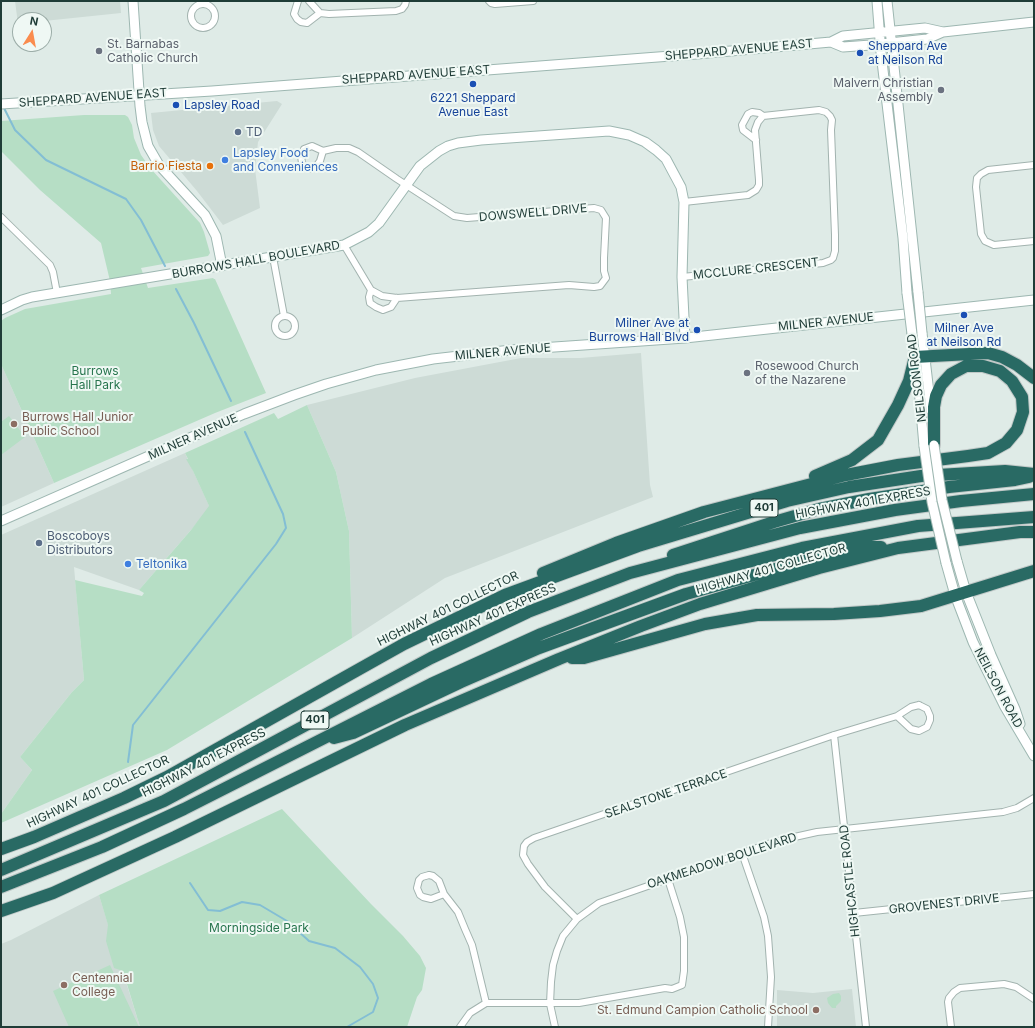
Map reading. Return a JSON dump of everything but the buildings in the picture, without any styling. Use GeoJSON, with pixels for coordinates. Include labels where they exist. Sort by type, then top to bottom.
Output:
{"type":"FeatureCollection","features":[{"type":"Feature","properties":{"kind":"highway"},"geometry":{"type":"LineString","coordinates":[[704,512],[717,504],[821,474],[852,460],[878,440],[898,405],[920,356],[988,353],[1002,357],[1017,365],[1034,378]]}},
{"type":"Feature","properties":{"kind":"highway"},"geometry":{"type":"LineString","coordinates":[[505,595],[531,578],[559,566],[616,543],[704,512],[846,475],[898,465],[988,452],[1006,443],[1017,430],[1023,412],[1022,396],[1012,381],[1000,371],[983,366],[966,366],[951,374],[941,385],[936,396],[929,446]]}},
{"type":"Feature","properties":{"kind":"highway","name":"HIGHWAY 401 COLLECTOR"},"geometry":{"type":"LineString","coordinates":[[1,849],[34,837],[117,801],[167,777],[404,644],[505,595],[638,546],[787,501],[849,487],[921,476],[1005,471],[1034,475]]}},
{"type":"Feature","properties":{"kind":"highway"},"geometry":{"type":"LineString","coordinates":[[630,573],[681,551],[819,509],[869,499],[942,488],[1015,480],[1034,475]]}},
{"type":"Feature","properties":{"kind":"highway","name":"HIGHWAY 401 EXPRESS"},"geometry":{"type":"LineString","coordinates":[[1,870],[164,801],[431,658],[528,612],[630,573],[800,528],[895,510],[961,501],[1034,494]]}},
{"type":"Feature","properties":{"kind":"highway","name":"401"},"geometry":{"type":"LineString","coordinates":[[1,887],[102,847],[184,809],[431,684],[541,634],[678,580],[802,548],[918,526],[1034,517]]}},
{"type":"Feature","properties":{"kind":"highway","name":"HIGHWAY 401 COLLECTOR"},"geometry":{"type":"LineString","coordinates":[[1,911],[53,893],[175,838],[405,725],[559,659],[700,604],[819,568],[898,548],[1020,532],[1034,532]]}},
{"type":"Feature","properties":{"kind":"highway"},"geometry":{"type":"LineString","coordinates":[[312,744],[353,733],[461,682],[539,648],[686,594],[815,558],[868,547],[898,548]]}},
{"type":"Feature","properties":{"kind":"highway"},"geometry":{"type":"LineString","coordinates":[[559,659],[584,658],[705,624],[757,615],[834,614],[880,611],[921,606],[1034,571]]}},
{"type":"Feature","properties":{"kind":"highway"},"geometry":{"type":"LineString","coordinates":[[1,919],[53,893]]}},
{"type":"Feature","properties":{"kind":"main road"},"geometry":{"type":"LineString","coordinates":[[133,1],[139,94],[142,122],[148,146],[159,165],[205,215],[216,236],[222,266]]}},
{"type":"Feature","properties":{"kind":"main road","name":"NEILSON ROAD"},"geometry":{"type":"LineString","coordinates":[[877,1],[880,44],[902,230],[907,293],[912,334],[920,356]]}},
{"type":"Feature","properties":{"kind":"main road","name":"NEILSON ROAD"},"geometry":{"type":"LineString","coordinates":[[887,1],[922,332],[920,356],[929,446],[932,502],[946,563],[960,594],[973,642],[1005,707],[1034,756]]}},
{"type":"Feature","properties":{"kind":"main road","name":"SHEPPARD AVENUE EAST"},"geometry":{"type":"LineString","coordinates":[[831,42],[843,47],[880,44],[927,39],[943,32],[1034,22]]}},
{"type":"Feature","properties":{"kind":"main road","name":"SHEPPARD AVENUE EAST"},"geometry":{"type":"LineString","coordinates":[[1,104],[698,54],[831,42],[843,36],[925,28],[943,32]]}},
{"type":"Feature","properties":{"kind":"main road"},"geometry":{"type":"LineString","coordinates":[[890,131],[901,130]]}},
{"type":"Feature","properties":{"kind":"main road","name":"BURROWS HALL BOULEVARD"},"geometry":{"type":"LineString","coordinates":[[1,310],[22,300],[57,293],[344,245],[369,232],[379,223],[420,166],[438,151],[458,143],[481,140],[609,131],[629,135],[645,142],[666,160],[681,187],[684,202],[682,277],[685,338]]}},
{"type":"Feature","properties":{"kind":"main road","name":"MILNER AVENUE"},"geometry":{"type":"LineString","coordinates":[[1,521],[244,414],[294,395],[360,374],[433,359],[511,350],[685,338],[1034,300]]}},
{"type":"Feature","properties":{"kind":"main road","name":"NEILSON ROAD"},"geometry":{"type":"LineString","coordinates":[[929,446],[957,561],[960,594]]}},
{"type":"Feature","properties":{"kind":"street"},"geometry":{"type":"LineString","coordinates":[[298,1],[294,14],[301,22],[307,23],[320,13]]}},
{"type":"Feature","properties":{"kind":"street"},"geometry":{"type":"LineString","coordinates":[[309,1],[320,13],[329,14],[396,11],[402,9],[406,1]]}},
{"type":"Feature","properties":{"kind":"street"},"geometry":{"type":"LineString","coordinates":[[489,1],[495,4],[533,1]]}},
{"type":"Feature","properties":{"kind":"street","name":"MCCLURE CRESCENT"},"geometry":{"type":"LineString","coordinates":[[682,277],[823,263],[831,260],[834,255],[836,235],[831,130],[832,120],[830,116],[826,112],[820,110],[763,116],[759,113],[752,112],[748,114],[742,125],[744,130],[756,140]]}},
{"type":"Feature","properties":{"kind":"street"},"geometry":{"type":"LineString","coordinates":[[684,202],[743,196],[753,193],[759,185],[755,130],[758,122],[763,116]]}},
{"type":"Feature","properties":{"kind":"street"},"geometry":{"type":"LineString","coordinates":[[323,150],[348,148],[353,150],[406,186]]}},
{"type":"Feature","properties":{"kind":"street"},"geometry":{"type":"LineString","coordinates":[[1034,165],[988,170],[977,178],[976,187],[982,234],[985,241],[991,244],[999,245],[1034,241]]}},
{"type":"Feature","properties":{"kind":"street","name":"DOWSWELL DRIVE"},"geometry":{"type":"LineString","coordinates":[[372,290],[382,296],[397,298],[569,285],[594,287],[600,286],[606,278],[604,271],[604,258],[606,218],[601,210],[594,208],[467,218],[454,216],[406,186]]}},
{"type":"Feature","properties":{"kind":"street"},"geometry":{"type":"LineString","coordinates":[[1,216],[50,265],[53,272],[57,293]]}},
{"type":"Feature","properties":{"kind":"street"},"geometry":{"type":"LineString","coordinates":[[344,245],[372,290],[370,303],[376,308],[383,310],[391,307],[397,298]]}},
{"type":"Feature","properties":{"kind":"street"},"geometry":{"type":"LineString","coordinates":[[273,257],[284,316]]}},
{"type":"Feature","properties":{"kind":"street","name":"SEALSTONE TERRACE"},"geometry":{"type":"LineString","coordinates":[[577,919],[545,887],[528,864],[523,855],[524,846],[527,842],[534,838],[834,735],[897,716],[911,707],[923,706],[929,712],[930,720],[929,724],[923,730],[915,730],[897,716]]}},
{"type":"Feature","properties":{"kind":"street","name":"HIGHCASTLE ROAD"},"geometry":{"type":"LineString","coordinates":[[834,735],[866,1027]]}},
{"type":"Feature","properties":{"kind":"street","name":"OAKMEADOW BOULEVARD"},"geometry":{"type":"LineString","coordinates":[[555,1027],[550,1004],[550,982],[555,958],[563,936],[577,919],[599,903],[742,853],[790,838],[817,832],[1003,812],[1017,808],[1034,798]]}},
{"type":"Feature","properties":{"kind":"street"},"geometry":{"type":"LineString","coordinates":[[742,853],[764,917],[768,936],[771,977],[768,1027]]}},
{"type":"Feature","properties":{"kind":"street"},"geometry":{"type":"LineString","coordinates":[[444,894],[431,898],[423,897],[420,895],[417,888],[419,880],[422,877],[429,875],[436,878],[439,881],[444,894],[458,912],[472,945],[486,1003]]}},
{"type":"Feature","properties":{"kind":"street"},"geometry":{"type":"LineString","coordinates":[[460,1027],[470,1013],[486,1003],[579,1003],[665,988],[676,988],[682,985],[685,965],[684,937],[680,917],[668,879]]}},
{"type":"Feature","properties":{"kind":"street","name":"GROVENEST DRIVE"},"geometry":{"type":"LineString","coordinates":[[854,913],[1034,894]]}},
{"type":"Feature","properties":{"kind":"street"},"geometry":{"type":"LineString","coordinates":[[951,1027],[948,1002],[949,998],[954,992],[960,988],[1004,984],[1016,986],[1034,999]]}},
{"type":"Feature","properties":{"kind":"shaded area"},"geometry":{"type":"Polygon","coordinates":[[[15,1],[120,1],[121,13],[52,20],[52,12],[16,12],[15,1]]]}},
{"type":"Feature","properties":{"kind":"shaded area"},"geometry":{"type":"Polygon","coordinates":[[[277,101],[282,104],[258,142],[255,169],[260,208],[223,225],[159,146],[153,130],[151,113],[277,101]]]}},
{"type":"Feature","properties":{"kind":"shaded area"},"geometry":{"type":"Polygon","coordinates":[[[641,353],[650,485],[653,497],[445,578],[352,638],[349,531],[336,472],[307,405],[415,378],[521,358],[580,358],[641,353]]]}},
{"type":"Feature","properties":{"kind":"shaded area","name":"Burrows Hall Junior Public School"},"geometry":{"type":"Polygon","coordinates":[[[1,364],[54,483],[1,507],[1,364]]]}},
{"type":"Feature","properties":{"kind":"shaded area"},"geometry":{"type":"Polygon","coordinates":[[[185,453],[210,508],[139,590],[74,567],[84,680],[72,692],[20,757],[32,770],[1,814],[1,535],[185,453]]]}},
{"type":"Feature","properties":{"kind":"shaded area","name":"Centennial College"},"geometry":{"type":"Polygon","coordinates":[[[99,895],[140,1027],[1,1027],[1,944],[99,895]]]}},
{"type":"Feature","properties":{"kind":"shaded area","name":"St. Edmund Campion Catholic School"},"geometry":{"type":"Polygon","coordinates":[[[852,989],[856,1027],[777,1027],[777,990],[813,993],[852,989]]]}},
{"type":"Feature","properties":{"kind":"green space","name":"Burrows Hall Park"},"geometry":{"type":"Polygon","coordinates":[[[84,115],[125,115],[128,117],[141,155],[151,169],[200,223],[204,232],[210,253],[208,256],[141,268],[148,288],[213,278],[215,279],[266,393],[215,413],[54,483],[1,364],[1,321],[25,309],[111,294],[110,281],[101,243],[40,190],[1,151],[1,121],[84,115]]]}},
{"type":"Feature","properties":{"kind":"green space"},"geometry":{"type":"Polygon","coordinates":[[[307,405],[336,472],[349,531],[352,638],[167,750],[1,823],[1,814],[32,770],[20,757],[72,692],[84,680],[75,580],[142,596],[144,593],[139,590],[191,530],[209,506],[186,459],[188,459],[185,453],[274,413],[278,419],[307,405]]]}},
{"type":"Feature","properties":{"kind":"green space"},"geometry":{"type":"Polygon","coordinates":[[[9,416],[25,437],[1,455],[1,422],[9,416]]]}},
{"type":"Feature","properties":{"kind":"green space","name":"Morningside Park"},"geometry":{"type":"Polygon","coordinates":[[[282,809],[403,936],[420,956],[426,968],[422,990],[417,997],[407,1027],[140,1027],[123,971],[114,968],[106,941],[108,925],[99,895],[282,809]]]}},
{"type":"Feature","properties":{"kind":"green space"},"geometry":{"type":"Polygon","coordinates":[[[110,965],[139,1027],[69,1027],[53,991],[110,965]]]}},
{"type":"Feature","properties":{"kind":"green space"},"geometry":{"type":"Polygon","coordinates":[[[839,993],[841,996],[841,1001],[836,1008],[832,1008],[828,1003],[827,998],[833,994],[839,993]]]}},
{"type":"Feature","properties":{"kind":"waterway"},"geometry":{"type":"LineString","coordinates":[[3,106],[15,130],[46,160],[126,199],[141,220],[165,266]]}},
{"type":"Feature","properties":{"kind":"waterway"},"geometry":{"type":"LineString","coordinates":[[176,289],[231,401]]}},
{"type":"Feature","properties":{"kind":"waterway"},"geometry":{"type":"LineString","coordinates":[[128,762],[133,725],[276,544],[286,528],[283,514],[245,432]]}},
{"type":"Feature","properties":{"kind":"waterway"},"geometry":{"type":"LineString","coordinates":[[190,883],[208,910],[220,911],[242,902],[260,905],[287,921],[309,941],[335,948],[360,967],[373,984],[378,998],[373,1012],[347,1027]]}},
{"type":"Feature","properties":{"kind":"place","name":"St. Barnabas Catholic Church"},"geometry":{"type":"Point","coordinates":[99,51]}},
{"type":"Feature","properties":{"kind":"place","name":"Sheppard Ave at Neilson Rd"},"geometry":{"type":"Point","coordinates":[860,53]}},
{"type":"Feature","properties":{"kind":"place","name":"6221 Sheppard Avenue East"},"geometry":{"type":"Point","coordinates":[473,84]}},
{"type":"Feature","properties":{"kind":"place","name":"Malvern Christian Assembly"},"geometry":{"type":"Point","coordinates":[941,90]}},
{"type":"Feature","properties":{"kind":"place","name":"Lapsley Road"},"geometry":{"type":"Point","coordinates":[176,105]}},
{"type":"Feature","properties":{"kind":"place","name":"TD"},"geometry":{"type":"Point","coordinates":[238,132]}},
{"type":"Feature","properties":{"kind":"place","name":"Lapsley Food and Conveniences"},"geometry":{"type":"Point","coordinates":[225,160]}},
{"type":"Feature","properties":{"kind":"place","name":"Barrio Fiesta"},"geometry":{"type":"Point","coordinates":[210,166]}},
{"type":"Feature","properties":{"kind":"place","name":"Milner Ave at Neilson Rd"},"geometry":{"type":"Point","coordinates":[964,315]}},
{"type":"Feature","properties":{"kind":"place","name":"Milner Ave at Burrows Hall Blvd"},"geometry":{"type":"Point","coordinates":[697,330]}},
{"type":"Feature","properties":{"kind":"place","name":"Rosewood Church of the Nazarene"},"geometry":{"type":"Point","coordinates":[747,373]}},
{"type":"Feature","properties":{"kind":"place","name":"Burrows Hall Junior Public School"},"geometry":{"type":"Point","coordinates":[14,424]}},
{"type":"Feature","properties":{"kind":"place","name":"Boscoboys Distributors"},"geometry":{"type":"Point","coordinates":[39,543]}},
{"type":"Feature","properties":{"kind":"place","name":"Teltonika"},"geometry":{"type":"Point","coordinates":[128,564]}},
{"type":"Feature","properties":{"kind":"place","name":"Centennial College"},"geometry":{"type":"Point","coordinates":[64,985]}},
{"type":"Feature","properties":{"kind":"place","name":"St. Edmund Campion Catholic School"},"geometry":{"type":"Point","coordinates":[816,1010]}}]}
